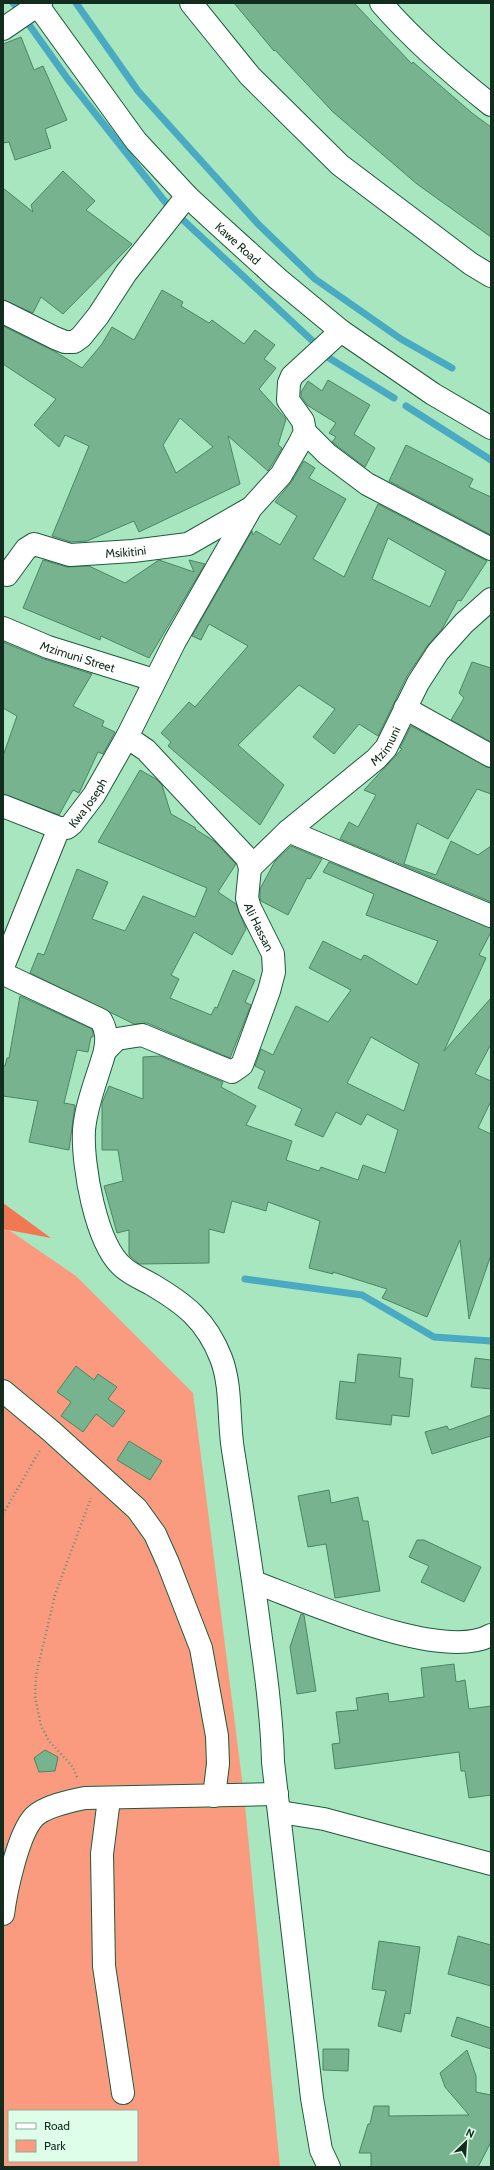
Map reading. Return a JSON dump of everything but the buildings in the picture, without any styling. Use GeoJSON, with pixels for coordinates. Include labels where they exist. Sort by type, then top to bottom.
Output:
{"type":"FeatureCollection","features":[{"type":"Feature","properties":{"kind":"street"},"geometry":{"type":"LineString","coordinates":[[190,3],[250,76],[340,165],[471,264],[491,276]]}},
{"type":"Feature","properties":{"kind":"street"},"geometry":{"type":"LineString","coordinates":[[381,3],[393,18],[491,105]]}},
{"type":"Feature","properties":{"kind":"street"},"geometry":{"type":"LineString","coordinates":[[3,30],[38,4]]}},
{"type":"Feature","properties":{"kind":"street","name":"Kawe Road"},"geometry":{"type":"LineString","coordinates":[[38,4],[136,141],[187,196],[278,279],[341,331],[433,394],[491,428]]}},
{"type":"Feature","properties":{"kind":"street"},"geometry":{"type":"LineString","coordinates":[[3,312],[55,338],[65,342],[74,342],[81,337],[98,316],[126,274],[187,196]]}},
{"type":"Feature","properties":{"kind":"street"},"geometry":{"type":"LineString","coordinates":[[341,331],[298,369],[289,383],[288,400],[303,421],[305,432],[327,454],[367,484],[491,549]]}},
{"type":"Feature","properties":{"kind":"street","name":"Msikitini"},"geometry":{"type":"LineString","coordinates":[[127,737],[154,680],[250,508],[281,475],[305,432]]}},
{"type":"Feature","properties":{"kind":"street","name":"Msikitini"},"geometry":{"type":"LineString","coordinates":[[7,575],[26,549],[34,544],[70,554],[133,551],[188,544],[250,508]]}},
{"type":"Feature","properties":{"kind":"street","name":"Mzimuni"},"geometry":{"type":"LineString","coordinates":[[250,868],[288,831],[351,781],[386,748],[405,708],[427,668],[438,652],[464,623],[491,599]]}},
{"type":"Feature","properties":{"kind":"street","name":"Mzimuni Street"},"geometry":{"type":"LineString","coordinates":[[3,628],[48,647],[154,680]]}},
{"type":"Feature","properties":{"kind":"street"},"geometry":{"type":"LineString","coordinates":[[405,708],[491,756]]}},
{"type":"Feature","properties":{"kind":"street"},"geometry":{"type":"LineString","coordinates":[[127,737],[146,750],[196,801],[241,850],[247,858],[250,868]]}},
{"type":"Feature","properties":{"kind":"street","name":"Kwa Joseph"},"geometry":{"type":"LineString","coordinates":[[3,806],[59,828],[67,828],[94,795],[127,737]]}},
{"type":"Feature","properties":{"kind":"street"},"geometry":{"type":"LineString","coordinates":[[59,828],[3,967],[5,974],[10,978],[101,1020],[106,1029],[107,1038],[105,1051],[84,1128],[84,1162],[96,1216],[103,1238],[112,1255],[124,1268],[179,1301],[206,1327],[222,1359],[228,1389],[231,1436],[254,1582],[272,1723],[273,1762],[279,1803],[293,1939],[312,2098],[321,2150],[329,2167]]}},
{"type":"Feature","properties":{"kind":"street"},"geometry":{"type":"LineString","coordinates":[[288,831],[491,916]]}},
{"type":"Feature","properties":{"kind":"street","name":"Ali Hassan"},"geometry":{"type":"LineString","coordinates":[[105,1051],[117,1039],[142,1035],[232,1072],[242,1065],[269,991],[274,972],[273,954],[250,908],[247,898],[250,868]]}},
{"type":"Feature","properties":{"kind":"street"},"geometry":{"type":"LineString","coordinates":[[3,1390],[51,1430],[137,1509],[154,1534],[168,1563],[201,1648],[217,1736],[218,1764],[214,1796]]}},
{"type":"Feature","properties":{"kind":"street"},"geometry":{"type":"LineString","coordinates":[[254,1582],[410,1637],[443,1642],[464,1642],[484,1639],[491,1635]]}},
{"type":"Feature","properties":{"kind":"street"},"geometry":{"type":"LineString","coordinates":[[3,1914],[24,1833],[34,1817],[58,1804],[85,1798],[109,1799],[214,1796],[279,1803],[324,1819],[491,1864]]}},
{"type":"Feature","properties":{"kind":"street"},"geometry":{"type":"LineString","coordinates":[[109,1799],[102,1854],[104,1966],[123,2093]]}},
{"type":"Feature","properties":{"kind":"path"},"geometry":{"type":"LineString","coordinates":[[3,1514],[51,1430]]}},
{"type":"Feature","properties":{"kind":"path"},"geometry":{"type":"LineString","coordinates":[[85,1798],[73,1767],[49,1741],[41,1726],[35,1696],[36,1675],[55,1595],[76,1543],[99,1475]]}},
{"type":"Feature","properties":{"kind":"green space"},"geometry":{"type":"Polygon","coordinates":[[[3,1226],[76,1276],[193,1393],[244,1795],[280,2167],[3,2167],[3,1226]]]}},
{"type":"Feature","properties":{"kind":"shaded area"},"geometry":{"type":"Polygon","coordinates":[[[3,1203],[51,1238],[3,1229],[3,1203]]]}},
{"type":"Feature","properties":{"kind":"waterway"},"geometry":{"type":"LineString","coordinates":[[13,3],[21,12]]}},
{"type":"Feature","properties":{"kind":"waterway"},"geometry":{"type":"LineString","coordinates":[[76,3],[138,91],[258,224],[315,279],[401,339],[452,368]]}},
{"type":"Feature","properties":{"kind":"waterway"},"geometry":{"type":"LineString","coordinates":[[25,19],[67,78],[166,203]]}},
{"type":"Feature","properties":{"kind":"waterway"},"geometry":{"type":"LineString","coordinates":[[181,218],[319,347]]}},
{"type":"Feature","properties":{"kind":"waterway"},"geometry":{"type":"LineString","coordinates":[[329,358],[394,398]]}},
{"type":"Feature","properties":{"kind":"waterway"},"geometry":{"type":"LineString","coordinates":[[406,406],[491,460]]}},
{"type":"Feature","properties":{"kind":"waterway"},"geometry":{"type":"LineString","coordinates":[[245,1279],[362,1295],[434,1337],[491,1341]]}}]}
